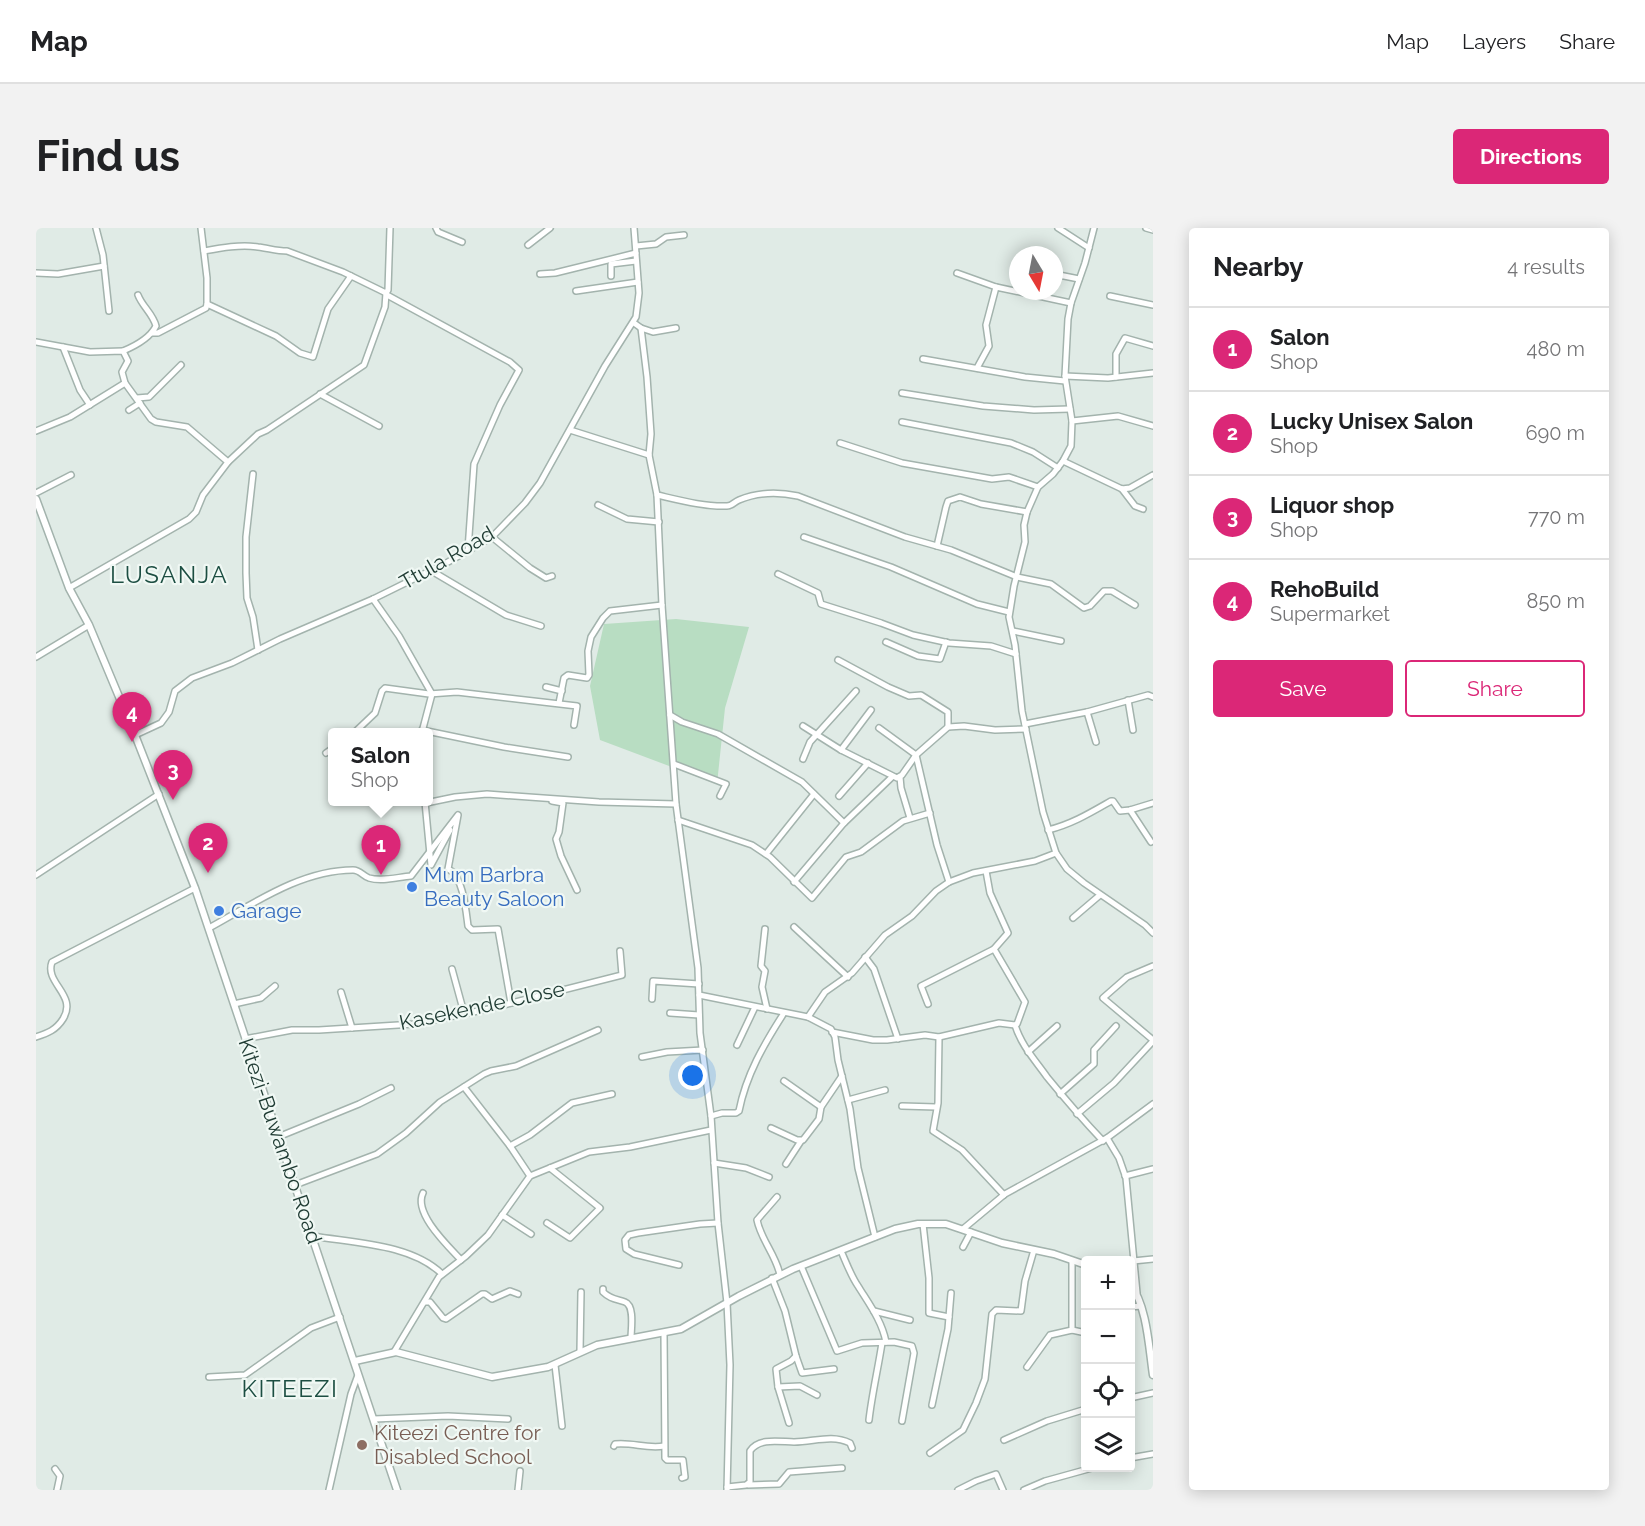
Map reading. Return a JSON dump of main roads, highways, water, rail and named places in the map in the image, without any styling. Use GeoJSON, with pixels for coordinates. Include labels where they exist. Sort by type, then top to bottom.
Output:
{"type":"FeatureCollection","features":[{"type":"Feature","properties":{"kind":"place","name":"RehoBuild"},"geometry":{"type":"Point","coordinates":[132,742]}},
{"type":"Feature","properties":{"kind":"place","name":"Liquor shop"},"geometry":{"type":"Point","coordinates":[173,800]}},
{"type":"Feature","properties":{"kind":"place","name":"Lucky Unisex Salon"},"geometry":{"type":"Point","coordinates":[208,873]}},
{"type":"Feature","properties":{"kind":"place","name":"Salon"},"geometry":{"type":"Point","coordinates":[381,875]}},
{"type":"Feature","properties":{"kind":"place","name":"Mum Barbra Beauty Saloon"},"geometry":{"type":"Point","coordinates":[412,887]}},
{"type":"Feature","properties":{"kind":"place","name":"Garage"},"geometry":{"type":"Point","coordinates":[219,911]}},
{"type":"Feature","properties":{"kind":"place","name":"Kiteezi Centre for Disabled School"},"geometry":{"type":"Point","coordinates":[362,1445]}},
{"type":"Feature","properties":{"kind":"district","name":"LUSANJA"},"geometry":{"type":"Point","coordinates":[169,575]}},
{"type":"Feature","properties":{"kind":"district","name":"KITEEZI"},"geometry":{"type":"Point","coordinates":[290,1389]}}]}
